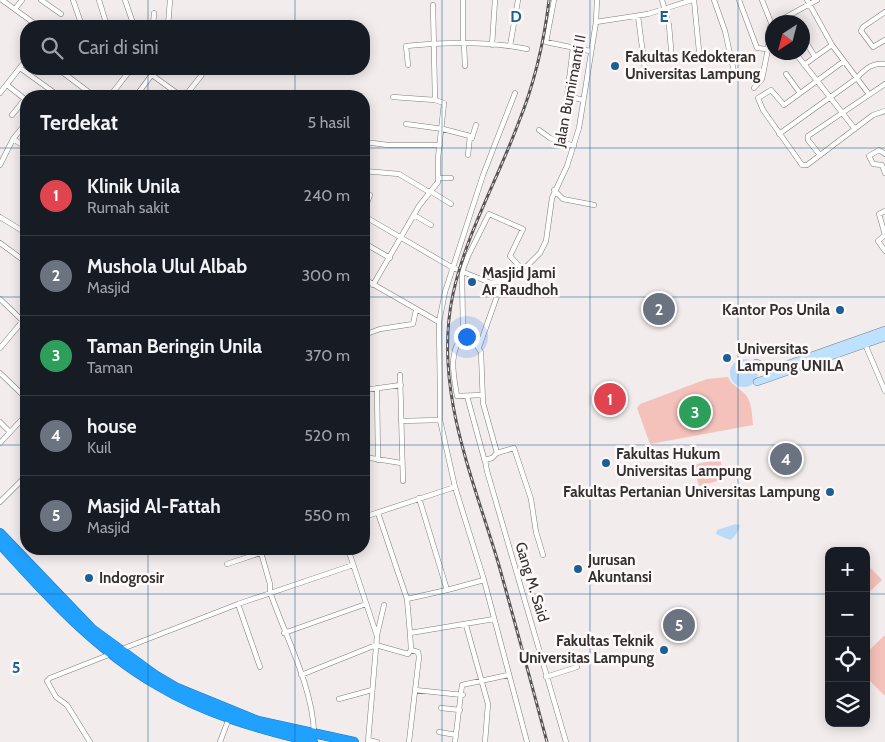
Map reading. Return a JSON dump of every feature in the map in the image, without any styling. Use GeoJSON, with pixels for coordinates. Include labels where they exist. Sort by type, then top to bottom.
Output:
{"type":"FeatureCollection","features":[{"type":"Feature","properties":{"kind":"highway"},"geometry":{"type":"LineString","coordinates":[[0,534],[21,562],[70,618],[159,686],[220,711],[258,721],[313,740]]}},
{"type":"Feature","properties":{"kind":"highway"},"geometry":{"type":"LineString","coordinates":[[0,544],[14,553]]}},
{"type":"Feature","properties":{"kind":"highway"},"geometry":{"type":"LineString","coordinates":[[220,711],[229,718],[313,740],[354,742]]}},
{"type":"Feature","properties":{"kind":"street"},"geometry":{"type":"LineString","coordinates":[[2,0],[30,20]]}},
{"type":"Feature","properties":{"kind":"street"},"geometry":{"type":"LineString","coordinates":[[15,9],[22,0]]}},
{"type":"Feature","properties":{"kind":"street"},"geometry":{"type":"LineString","coordinates":[[41,0],[60,14]]}},
{"type":"Feature","properties":{"kind":"street"},"geometry":{"type":"LineString","coordinates":[[73,0],[80,20]]}},
{"type":"Feature","properties":{"kind":"street"},"geometry":{"type":"LineString","coordinates":[[99,0],[105,20]]}},
{"type":"Feature","properties":{"kind":"street"},"geometry":{"type":"LineString","coordinates":[[125,0],[132,20]]}},
{"type":"Feature","properties":{"kind":"street"},"geometry":{"type":"LineString","coordinates":[[168,20],[170,0]]}},
{"type":"Feature","properties":{"kind":"street"},"geometry":{"type":"LineString","coordinates":[[463,0],[465,66]]}},
{"type":"Feature","properties":{"kind":"street"},"geometry":{"type":"LineString","coordinates":[[492,45],[495,0]]}},
{"type":"Feature","properties":{"kind":"street"},"geometry":{"type":"LineString","coordinates":[[510,46],[518,0]]}},
{"type":"Feature","properties":{"kind":"street"},"geometry":{"type":"LineString","coordinates":[[554,0],[546,42],[590,51]]}},
{"type":"Feature","properties":{"kind":"street","name":"Jalan Bumimanti II"},"geometry":{"type":"LineString","coordinates":[[502,282],[522,269],[542,250],[554,190],[574,146],[596,22],[597,0]]}},
{"type":"Feature","properties":{"kind":"street"},"geometry":{"type":"LineString","coordinates":[[662,0],[665,9],[672,61]]}},
{"type":"Feature","properties":{"kind":"street"},"geometry":{"type":"LineString","coordinates":[[596,22],[638,16],[693,0],[700,61]]}},
{"type":"Feature","properties":{"kind":"street"},"geometry":{"type":"LineString","coordinates":[[714,0],[725,31],[734,72]]}},
{"type":"Feature","properties":{"kind":"street"},"geometry":{"type":"LineString","coordinates":[[740,0],[756,47],[765,48]]}},
{"type":"Feature","properties":{"kind":"street"},"geometry":{"type":"LineString","coordinates":[[762,0],[768,15]]}},
{"type":"Feature","properties":{"kind":"street"},"geometry":{"type":"LineString","coordinates":[[788,15],[808,2],[818,0]]}},
{"type":"Feature","properties":{"kind":"street"},"geometry":{"type":"LineString","coordinates":[[808,2],[832,45],[868,93]]}},
{"type":"Feature","properties":{"kind":"street"},"geometry":{"type":"LineString","coordinates":[[434,5],[435,100]]}},
{"type":"Feature","properties":{"kind":"street"},"geometry":{"type":"LineString","coordinates":[[885,12],[861,31],[873,47],[885,40]]}},
{"type":"Feature","properties":{"kind":"street"},"geometry":{"type":"LineString","coordinates":[[153,20],[154,13]]}},
{"type":"Feature","properties":{"kind":"street"},"geometry":{"type":"LineString","coordinates":[[638,16],[645,70]]}},
{"type":"Feature","properties":{"kind":"street"},"geometry":{"type":"LineString","coordinates":[[408,65],[406,46],[463,44],[510,46],[527,49]]}},
{"type":"Feature","properties":{"kind":"street"},"geometry":{"type":"LineString","coordinates":[[804,65],[832,45]]}},
{"type":"Feature","properties":{"kind":"street"},"geometry":{"type":"LineString","coordinates":[[573,48],[567,96],[582,100]]}},
{"type":"Feature","properties":{"kind":"street"},"geometry":{"type":"LineString","coordinates":[[810,49],[815,57]]}},
{"type":"Feature","properties":{"kind":"street"},"geometry":{"type":"LineString","coordinates":[[754,88],[762,79],[766,60]]}},
{"type":"Feature","properties":{"kind":"street"},"geometry":{"type":"LineString","coordinates":[[800,60],[855,129]]}},
{"type":"Feature","properties":{"kind":"street"},"geometry":{"type":"LineString","coordinates":[[844,61],[784,105],[771,90],[758,98],[779,134],[802,165],[807,165],[873,115],[885,111]]}},
{"type":"Feature","properties":{"kind":"street"},"geometry":{"type":"LineString","coordinates":[[779,134],[857,78],[872,65],[885,64]]}},
{"type":"Feature","properties":{"kind":"street"},"geometry":{"type":"LineString","coordinates":[[0,93],[20,68]]}},
{"type":"Feature","properties":{"kind":"street"},"geometry":{"type":"LineString","coordinates":[[786,74],[800,93]]}},
{"type":"Feature","properties":{"kind":"street"},"geometry":{"type":"LineString","coordinates":[[30,75],[50,90]]}},
{"type":"Feature","properties":{"kind":"street"},"geometry":{"type":"LineString","coordinates":[[67,75],[85,90]]}},
{"type":"Feature","properties":{"kind":"street"},"geometry":{"type":"LineString","coordinates":[[114,90],[126,75]]}},
{"type":"Feature","properties":{"kind":"street"},"geometry":{"type":"LineString","coordinates":[[141,90],[152,75],[173,90]]}},
{"type":"Feature","properties":{"kind":"street"},"geometry":{"type":"LineString","coordinates":[[190,90],[201,75]]}},
{"type":"Feature","properties":{"kind":"street"},"geometry":{"type":"LineString","coordinates":[[820,155],[808,137],[868,93],[885,84]]}},
{"type":"Feature","properties":{"kind":"street"},"geometry":{"type":"LineString","coordinates":[[7,85],[20,95]]}},
{"type":"Feature","properties":{"kind":"street"},"geometry":{"type":"LineString","coordinates":[[515,93],[483,174],[444,292],[439,322],[440,420],[455,487],[484,580],[527,742]]}},
{"type":"Feature","properties":{"kind":"street"},"geometry":{"type":"LineString","coordinates":[[373,285],[414,215],[439,178],[444,103],[435,100],[393,97]]}},
{"type":"Feature","properties":{"kind":"street"},"geometry":{"type":"LineString","coordinates":[[12,115],[20,105]]}},
{"type":"Feature","properties":{"kind":"street"},"geometry":{"type":"LineString","coordinates":[[406,124],[442,129],[472,138]]}},
{"type":"Feature","properties":{"kind":"street"},"geometry":{"type":"LineString","coordinates":[[468,155],[476,125]]}},
{"type":"Feature","properties":{"kind":"street"},"geometry":{"type":"LineString","coordinates":[[0,165],[1,158],[20,130]]}},
{"type":"Feature","properties":{"kind":"street"},"geometry":{"type":"LineString","coordinates":[[539,130],[550,138],[574,146]]}},
{"type":"Feature","properties":{"kind":"street"},"geometry":{"type":"LineString","coordinates":[[13,139],[20,143]]}},
{"type":"Feature","properties":{"kind":"street"},"geometry":{"type":"LineString","coordinates":[[370,143],[388,145],[440,145]]}},
{"type":"Feature","properties":{"kind":"street"},"geometry":{"type":"LineString","coordinates":[[885,154],[879,150],[869,156],[873,164],[884,163],[885,173]]}},
{"type":"Feature","properties":{"kind":"street"},"geometry":{"type":"LineString","coordinates":[[370,171],[399,174],[451,204]]}},
{"type":"Feature","properties":{"kind":"street"},"geometry":{"type":"LineString","coordinates":[[439,178],[451,178]]}},
{"type":"Feature","properties":{"kind":"street"},"geometry":{"type":"LineString","coordinates":[[554,190],[563,199],[594,205]]}},
{"type":"Feature","properties":{"kind":"street"},"geometry":{"type":"LineString","coordinates":[[885,211],[879,214],[885,234],[878,241],[885,251]]}},
{"type":"Feature","properties":{"kind":"street"},"geometry":{"type":"LineString","coordinates":[[497,453],[482,395],[481,352],[465,336],[462,326],[462,272],[470,251],[491,213],[523,229],[510,256],[522,269]]}},
{"type":"Feature","properties":{"kind":"street"},"geometry":{"type":"LineString","coordinates":[[414,215],[432,225]]}},
{"type":"Feature","properties":{"kind":"street"},"geometry":{"type":"LineString","coordinates":[[0,218],[20,230]]}},
{"type":"Feature","properties":{"kind":"street"},"geometry":{"type":"LineString","coordinates":[[370,220],[453,268],[491,283],[502,282],[478,347]]}},
{"type":"Feature","properties":{"kind":"street"},"geometry":{"type":"LineString","coordinates":[[0,243],[20,258]]}},
{"type":"Feature","properties":{"kind":"street"},"geometry":{"type":"LineString","coordinates":[[370,246],[390,258]]}},
{"type":"Feature","properties":{"kind":"street"},"geometry":{"type":"LineString","coordinates":[[370,283],[439,322]]}},
{"type":"Feature","properties":{"kind":"street"},"geometry":{"type":"LineString","coordinates":[[0,299],[20,316]]}},
{"type":"Feature","properties":{"kind":"street"},"geometry":{"type":"LineString","coordinates":[[370,333],[380,329],[413,324],[416,310]]}},
{"type":"Feature","properties":{"kind":"street"},"geometry":{"type":"LineString","coordinates":[[0,348],[20,326]]}},
{"type":"Feature","properties":{"kind":"street"},"geometry":{"type":"LineString","coordinates":[[756,363],[770,368],[778,367],[885,330]]}},
{"type":"Feature","properties":{"kind":"street"},"geometry":{"type":"LineString","coordinates":[[465,336],[456,345],[454,374],[457,396],[482,395]]}},
{"type":"Feature","properties":{"kind":"street"},"geometry":{"type":"LineString","coordinates":[[757,382],[885,338]]}},
{"type":"Feature","properties":{"kind":"street"},"geometry":{"type":"LineString","coordinates":[[866,344],[883,378],[885,391]]}},
{"type":"Feature","properties":{"kind":"street"},"geometry":{"type":"LineString","coordinates":[[0,373],[20,392]]}},
{"type":"Feature","properties":{"kind":"street"},"geometry":{"type":"LineString","coordinates":[[400,375],[403,481]]}},
{"type":"Feature","properties":{"kind":"street"},"geometry":{"type":"LineString","coordinates":[[370,389],[401,385]]}},
{"type":"Feature","properties":{"kind":"street"},"geometry":{"type":"LineString","coordinates":[[376,388],[378,460]]}},
{"type":"Feature","properties":{"kind":"street","name":"Gang M. Said"},"geometry":{"type":"LineString","coordinates":[[467,396],[484,462],[566,742]]}},
{"type":"Feature","properties":{"kind":"street"},"geometry":{"type":"LineString","coordinates":[[401,421],[440,420]]}},
{"type":"Feature","properties":{"kind":"street"},"geometry":{"type":"LineString","coordinates":[[0,443],[20,421]]}},
{"type":"Feature","properties":{"kind":"street"},"geometry":{"type":"LineString","coordinates":[[0,422],[10,432]]}},
{"type":"Feature","properties":{"kind":"street"},"geometry":{"type":"LineString","coordinates":[[484,462],[497,453],[514,448],[531,499],[536,532],[543,555]]}},
{"type":"Feature","properties":{"kind":"street"},"geometry":{"type":"LineString","coordinates":[[370,458],[401,463]]}},
{"type":"Feature","properties":{"kind":"street"},"geometry":{"type":"LineString","coordinates":[[0,502],[20,482]]}},
{"type":"Feature","properties":{"kind":"street"},"geometry":{"type":"LineString","coordinates":[[370,515],[455,487]]}},
{"type":"Feature","properties":{"kind":"street"},"geometry":{"type":"LineString","coordinates":[[419,498],[447,590]]}},
{"type":"Feature","properties":{"kind":"street"},"geometry":{"type":"LineString","coordinates":[[378,513],[407,599],[411,650]]}},
{"type":"Feature","properties":{"kind":"street"},"geometry":{"type":"LineString","coordinates":[[227,564],[250,555]]}},
{"type":"Feature","properties":{"kind":"street"},"geometry":{"type":"LineString","coordinates":[[261,555],[270,584],[270,592],[314,719],[313,740]]}},
{"type":"Feature","properties":{"kind":"street"},"geometry":{"type":"LineString","coordinates":[[350,555],[377,636]]}},
{"type":"Feature","properties":{"kind":"street"},"geometry":{"type":"LineString","coordinates":[[90,742],[67,705],[56,697],[47,682],[50,678],[270,592],[353,565]]}},
{"type":"Feature","properties":{"kind":"street"},"geometry":{"type":"LineString","coordinates":[[407,599],[484,580]]}},
{"type":"Feature","properties":{"kind":"street"},"geometry":{"type":"LineString","coordinates":[[238,604],[260,668]]}},
{"type":"Feature","properties":{"kind":"street"},"geometry":{"type":"LineString","coordinates":[[284,633],[366,604]]}},
{"type":"Feature","properties":{"kind":"street"},"geometry":{"type":"LineString","coordinates":[[377,742],[368,741],[377,636],[384,605]]}},
{"type":"Feature","properties":{"kind":"street"},"geometry":{"type":"LineString","coordinates":[[410,633],[494,619]]}},
{"type":"Feature","properties":{"kind":"street"},"geometry":{"type":"LineString","coordinates":[[466,625],[488,704],[485,742]]}},
{"type":"Feature","properties":{"kind":"street"},"geometry":{"type":"LineString","coordinates":[[300,675],[376,645],[408,654],[411,650]]}},
{"type":"Feature","properties":{"kind":"street"},"geometry":{"type":"LineString","coordinates":[[408,742],[419,654],[411,650]]}},
{"type":"Feature","properties":{"kind":"street"},"geometry":{"type":"LineString","coordinates":[[546,677],[577,667]]}},
{"type":"Feature","properties":{"kind":"street"},"geometry":{"type":"LineString","coordinates":[[455,742],[463,695],[462,685],[482,679],[508,675]]}},
{"type":"Feature","properties":{"kind":"street"},"geometry":{"type":"LineString","coordinates":[[339,699],[372,690]]}},
{"type":"Feature","properties":{"kind":"street"},"geometry":{"type":"LineString","coordinates":[[415,690],[463,695]]}},
{"type":"Feature","properties":{"kind":"street"},"geometry":{"type":"LineString","coordinates":[[441,708],[460,710]]}},
{"type":"Feature","properties":{"kind":"street"},"geometry":{"type":"LineString","coordinates":[[220,742],[229,718]]}},
{"type":"Feature","properties":{"kind":"street"},"geometry":{"type":"LineString","coordinates":[[439,732],[456,735]]}},
{"type":"Feature","properties":{"kind":"shaded area"},"geometry":{"type":"Polygon","coordinates":[[[728,377],[747,397],[753,425],[650,444],[637,408],[640,404],[707,379],[728,377]]]}},
{"type":"Feature","properties":{"kind":"shaded area"},"geometry":{"type":"Polygon","coordinates":[[[720,459],[725,479],[699,486],[693,465],[720,459]]]}},
{"type":"Feature","properties":{"kind":"shaded area"},"geometry":{"type":"Polygon","coordinates":[[[870,567],[882,580],[870,591],[870,567]]]}},
{"type":"Feature","properties":{"kind":"shaded area"},"geometry":{"type":"Polygon","coordinates":[[[885,635],[885,696],[870,681],[870,649],[885,635]]]}},
{"type":"Feature","properties":{"kind":"water"},"geometry":{"type":"Polygon","coordinates":[[[744,359],[754,363],[758,373],[754,383],[744,387],[734,383],[730,373],[734,363],[744,359]]]}},
{"type":"Feature","properties":{"kind":"water"},"geometry":{"type":"Polygon","coordinates":[[[736,524],[740,525],[739,529],[730,540],[716,534],[717,530],[736,524]]]}},
{"type":"Feature","properties":{"kind":"railway"},"geometry":{"type":"LineString","coordinates":[[547,742],[498,562],[458,430],[448,363],[448,329],[453,294],[466,250],[510,145],[534,79],[549,0]]}},
{"type":"Feature","properties":{"kind":"place","name":"Fakultas Kedokteran Universitas Lampung"},"geometry":{"type":"Point","coordinates":[615,66]}},
{"type":"Feature","properties":{"kind":"place","name":"Masjid Jami Ar Raudhoh"},"geometry":{"type":"Point","coordinates":[472,282]}},
{"type":"Feature","properties":{"kind":"place","name":"Mushola Ulul Albab"},"geometry":{"type":"Point","coordinates":[659,309]}},
{"type":"Feature","properties":{"kind":"place","name":"Kantor Pos Unila"},"geometry":{"type":"Point","coordinates":[840,310]}},
{"type":"Feature","properties":{"kind":"place","name":"Universitas Lampung UNILA"},"geometry":{"type":"Point","coordinates":[727,358]}},
{"type":"Feature","properties":{"kind":"place","name":"Klinik Unila"},"geometry":{"type":"Point","coordinates":[610,399]}},
{"type":"Feature","properties":{"kind":"place","name":"Taman Beringin Unila"},"geometry":{"type":"Point","coordinates":[695,412]}},
{"type":"Feature","properties":{"kind":"place","name":"house"},"geometry":{"type":"Point","coordinates":[786,459]}},
{"type":"Feature","properties":{"kind":"place","name":"Fakultas Hukum Universitas Lampung"},"geometry":{"type":"Point","coordinates":[606,463]}},
{"type":"Feature","properties":{"kind":"place","name":"Fakultas Pertanian Universitas Lampung"},"geometry":{"type":"Point","coordinates":[830,492]}},
{"type":"Feature","properties":{"kind":"place","name":"Jurusan Akuntansi"},"geometry":{"type":"Point","coordinates":[578,569]}},
{"type":"Feature","properties":{"kind":"place","name":"Indogrosir"},"geometry":{"type":"Point","coordinates":[89,578]}},
{"type":"Feature","properties":{"kind":"place","name":"Masjid Al-Fattah"},"geometry":{"type":"Point","coordinates":[679,625]}},
{"type":"Feature","properties":{"kind":"place","name":"Fakultas Teknik Universitas Lampung"},"geometry":{"type":"Point","coordinates":[664,650]}}]}
